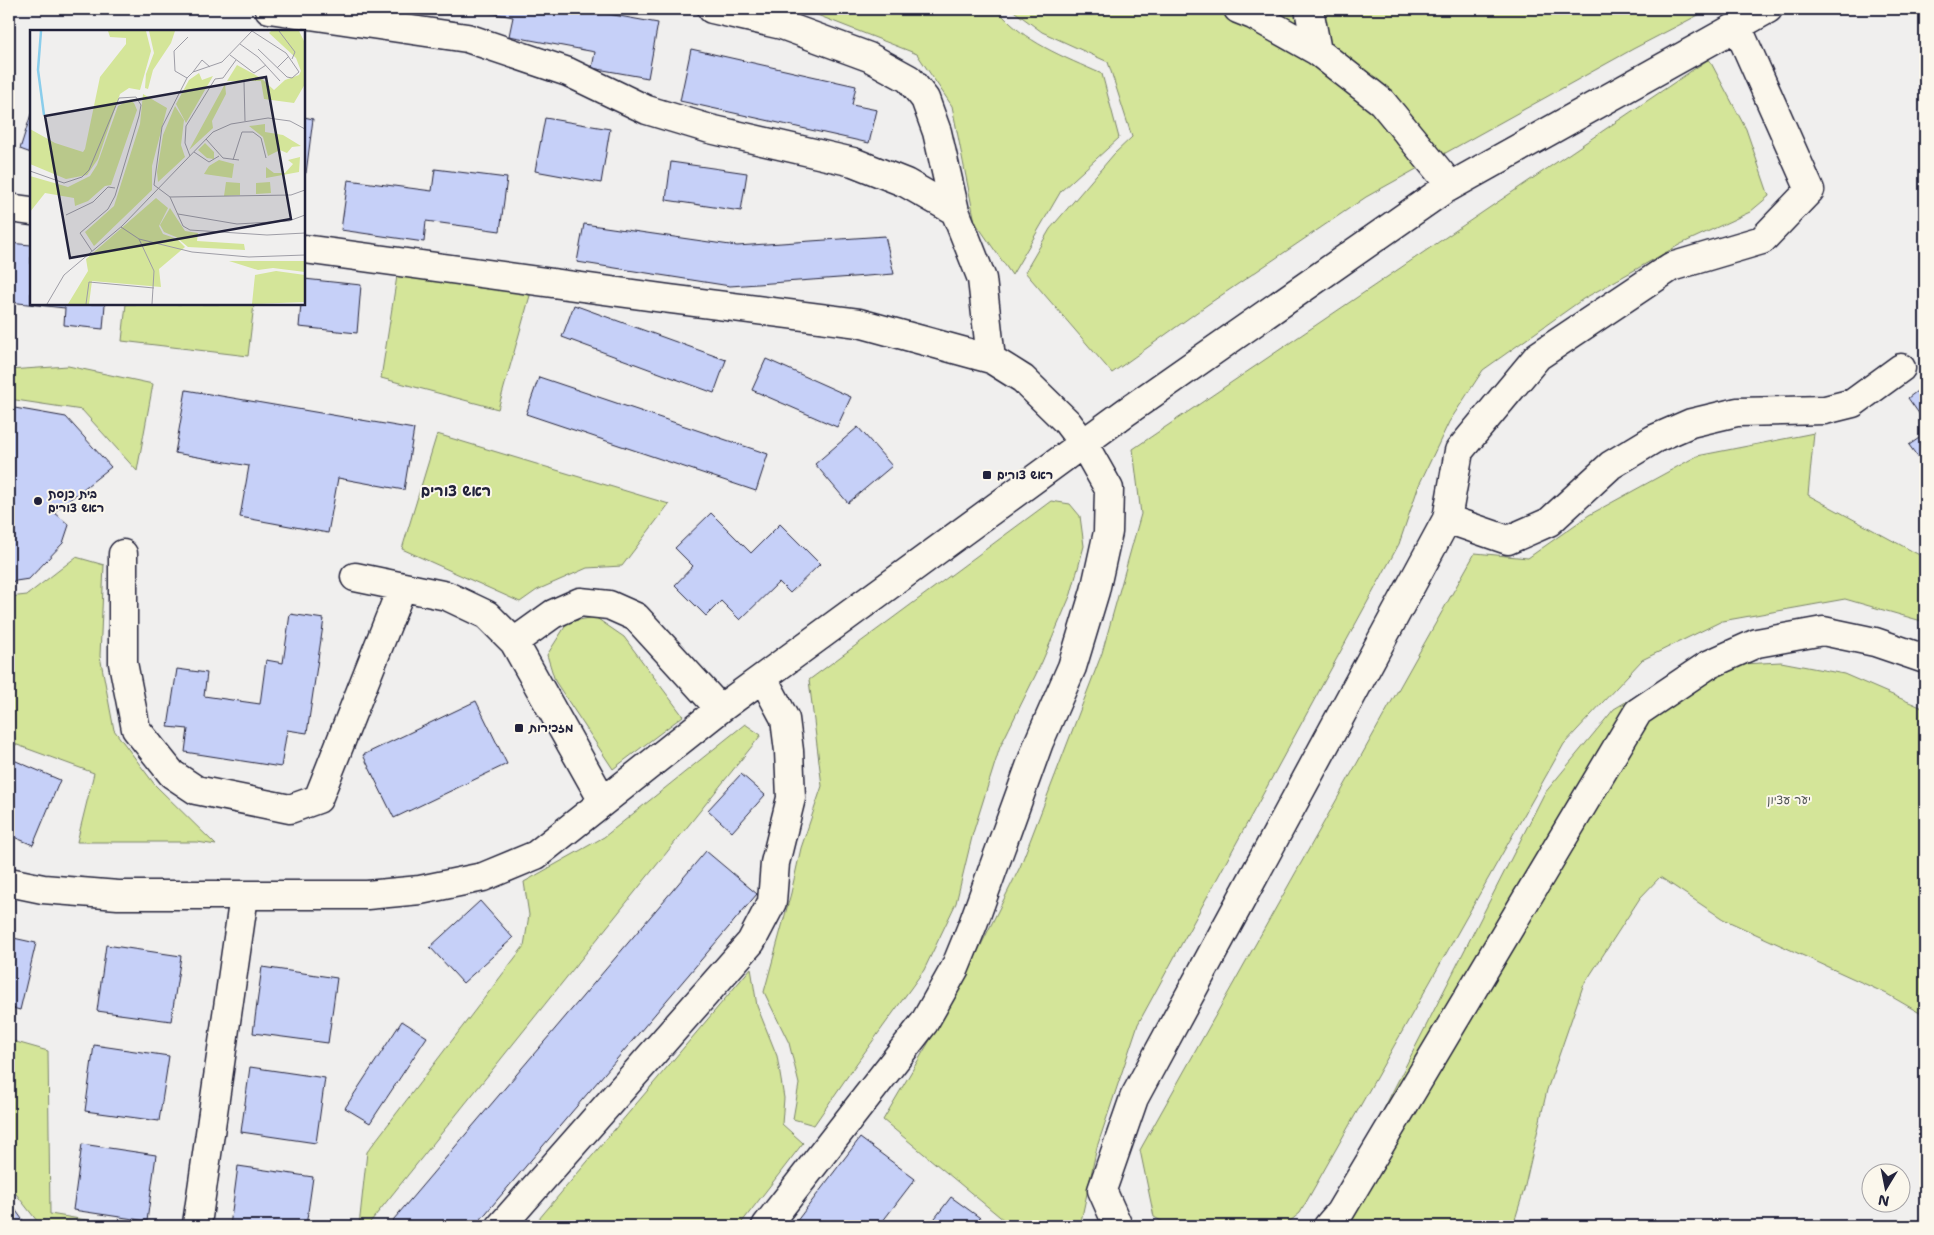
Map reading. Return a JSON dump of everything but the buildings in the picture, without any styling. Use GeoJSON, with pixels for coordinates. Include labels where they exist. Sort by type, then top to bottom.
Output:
{"type":"FeatureCollection","features":[{"type":"Feature","properties":{"kind":"street"},"geometry":{"type":"LineString","coordinates":[[269,9],[467,38],[568,72],[647,110],[710,129],[853,162],[906,183],[955,210]]}},
{"type":"Feature","properties":{"kind":"street"},"geometry":{"type":"LineString","coordinates":[[712,9],[782,25],[869,58],[909,79],[925,99],[937,132],[955,210],[982,279],[991,359]]}},
{"type":"Feature","properties":{"kind":"street"},"geometry":{"type":"LineString","coordinates":[[1238,9],[1253,15],[1317,51],[1382,102],[1451,186]]}},
{"type":"Feature","properties":{"kind":"street"},"geometry":{"type":"LineString","coordinates":[[1309,9],[1317,51]]}},
{"type":"Feature","properties":{"kind":"street"},"geometry":{"type":"LineString","coordinates":[[9,882],[43,889],[118,895],[367,895],[420,890],[483,877],[536,855],[720,709],[1134,406],[1451,186],[1768,9]]}},
{"type":"Feature","properties":{"kind":"street"},"geometry":{"type":"LineString","coordinates":[[1118,1226],[1102,1190],[1134,1098],[1447,519],[1459,451],[1538,356],[1671,266],[1762,240],[1810,190],[1737,26]]}},
{"type":"Feature","properties":{"kind":"street"},"geometry":{"type":"LineString","coordinates":[[9,208],[30,211]]}},
{"type":"Feature","properties":{"kind":"street"},"geometry":{"type":"LineString","coordinates":[[305,249],[660,298],[859,323],[991,359],[1023,379],[1067,422],[1083,444],[1109,488],[1108,532],[1095,591],[1072,667],[1039,742],[955,968],[924,1023],[766,1226]]}},
{"type":"Feature","properties":{"kind":"street"},"geometry":{"type":"LineString","coordinates":[[1447,519],[1508,540],[1549,522],[1611,465],[1654,439],[1691,423],[1737,412],[1825,410],[1852,403],[1901,368]]}},
{"type":"Feature","properties":{"kind":"street"},"geometry":{"type":"LineString","coordinates":[[123,554],[123,663],[136,729],[172,774],[196,790],[290,809],[318,799],[402,587]]}},
{"type":"Feature","properties":{"kind":"street"},"geometry":{"type":"LineString","coordinates":[[355,577],[447,596],[487,615],[514,642],[603,801]]}},
{"type":"Feature","properties":{"kind":"street"},"geometry":{"type":"LineString","coordinates":[[514,642],[553,614],[580,602],[609,605],[636,617],[720,709]]}},
{"type":"Feature","properties":{"kind":"street"},"geometry":{"type":"LineString","coordinates":[[1328,1226],[1340,1212],[1638,712],[1708,665],[1757,643],[1766,641],[1823,631],[1875,642],[1925,660]]}},
{"type":"Feature","properties":{"kind":"street"},"geometry":{"type":"LineString","coordinates":[[501,1226],[751,942],[772,902],[775,863],[791,798],[789,751],[785,719],[763,678]]}},
{"type":"Feature","properties":{"kind":"street"},"geometry":{"type":"LineString","coordinates":[[197,1224],[244,896]]}},
{"type":"Feature","properties":{"kind":"green space"},"geometry":{"type":"Polygon","coordinates":[[[813,9],[997,9],[1007,21],[1032,40],[1059,55],[1102,74],[1119,138],[1061,191],[1012,275],[975,222],[952,106],[917,54],[812,13],[813,9]]]}},
{"type":"Feature","properties":{"kind":"green space"},"geometry":{"type":"Polygon","coordinates":[[[1011,9],[1710,9],[1633,49],[1366,197],[1207,305],[1112,373],[1025,272],[1050,229],[1114,154],[1132,137],[1108,62],[1042,32],[1011,9]]]}},
{"type":"Feature","properties":{"kind":"green space"},"geometry":{"type":"Polygon","coordinates":[[[1709,59],[1746,129],[1769,196],[1750,212],[1681,244],[1583,299],[1483,370],[1449,422],[1419,485],[1399,544],[1138,1024],[1097,1147],[1080,1226],[1011,1226],[883,1120],[953,1001],[1020,867],[1102,653],[1141,514],[1133,449],[1709,59]]]}},
{"type":"Feature","properties":{"kind":"green space"},"geometry":{"type":"Polygon","coordinates":[[[397,276],[531,292],[498,409],[381,378],[397,276]]]}},
{"type":"Feature","properties":{"kind":"green space"},"geometry":{"type":"Polygon","coordinates":[[[126,305],[254,305],[248,356],[122,341],[126,305]]]}},
{"type":"Feature","properties":{"kind":"green space"},"geometry":{"type":"Polygon","coordinates":[[[68,366],[153,384],[137,471],[82,410],[9,399],[9,370],[68,366]]]}},
{"type":"Feature","properties":{"kind":"green space"},"geometry":{"type":"Polygon","coordinates":[[[1814,433],[1808,495],[1925,558],[1925,622],[1845,599],[1722,621],[1642,660],[1564,744],[1300,1213],[1284,1226],[1170,1226],[1154,1217],[1140,1150],[1475,553],[1528,558],[1589,515],[1697,456],[1814,433]]]}},
{"type":"Feature","properties":{"kind":"green space"},"geometry":{"type":"Polygon","coordinates":[[[437,434],[669,504],[622,566],[587,568],[537,590],[520,602],[402,549],[437,434]]]}},
{"type":"Feature","properties":{"kind":"green space"},"geometry":{"type":"Polygon","coordinates":[[[1051,501],[1070,504],[1080,516],[1084,546],[1071,594],[1042,662],[1000,747],[973,833],[956,903],[924,970],[814,1125],[793,1119],[799,1084],[789,1043],[764,992],[791,893],[801,848],[822,786],[809,680],[1051,501]]]}},
{"type":"Feature","properties":{"kind":"green space"},"geometry":{"type":"Polygon","coordinates":[[[76,557],[104,565],[100,656],[114,730],[155,785],[216,845],[197,842],[77,842],[94,773],[9,742],[9,597],[27,595],[76,557]]]}},
{"type":"Feature","properties":{"kind":"green space"},"geometry":{"type":"Polygon","coordinates":[[[595,617],[624,637],[683,716],[613,769],[555,681],[547,655],[568,622],[595,617]]]}},
{"type":"Feature","properties":{"kind":"green space","name":"יער עציון"},"geometry":{"type":"Polygon","coordinates":[[[1781,662],[1844,674],[1925,709],[1925,1016],[1887,994],[1723,919],[1660,877],[1640,898],[1583,986],[1547,1090],[1524,1190],[1513,1226],[1315,1226],[1367,1142],[1544,794],[1614,709],[1666,678],[1723,665],[1781,662]]]}},
{"type":"Feature","properties":{"kind":"green space"},"geometry":{"type":"Polygon","coordinates":[[[745,724],[761,735],[367,1226],[359,1226],[367,1152],[524,946],[529,915],[524,882],[604,837],[745,724]]]}},
{"type":"Feature","properties":{"kind":"green space"},"geometry":{"type":"Polygon","coordinates":[[[751,968],[757,1006],[777,1056],[784,1098],[782,1124],[803,1143],[739,1226],[533,1226],[751,968]]]}},
{"type":"Feature","properties":{"kind":"green space"},"geometry":{"type":"Polygon","coordinates":[[[9,1040],[48,1051],[50,1214],[122,1226],[41,1226],[9,1185],[9,1040]]]}},
{"type":"Feature","properties":{"kind":"place","name":"ראש צורים"},"geometry":{"type":"Point","coordinates":[987,475]}},
{"type":"Feature","properties":{"kind":"place","name":"בית כנסת ראש צורים"},"geometry":{"type":"Point","coordinates":[38,501]}},
{"type":"Feature","properties":{"kind":"place","name":"מזכירות"},"geometry":{"type":"Point","coordinates":[519,728]}},
{"type":"Feature","properties":{"kind":"district","name":"ראש צורים"},"geometry":{"type":"Point","coordinates":[456,491]}}]}
